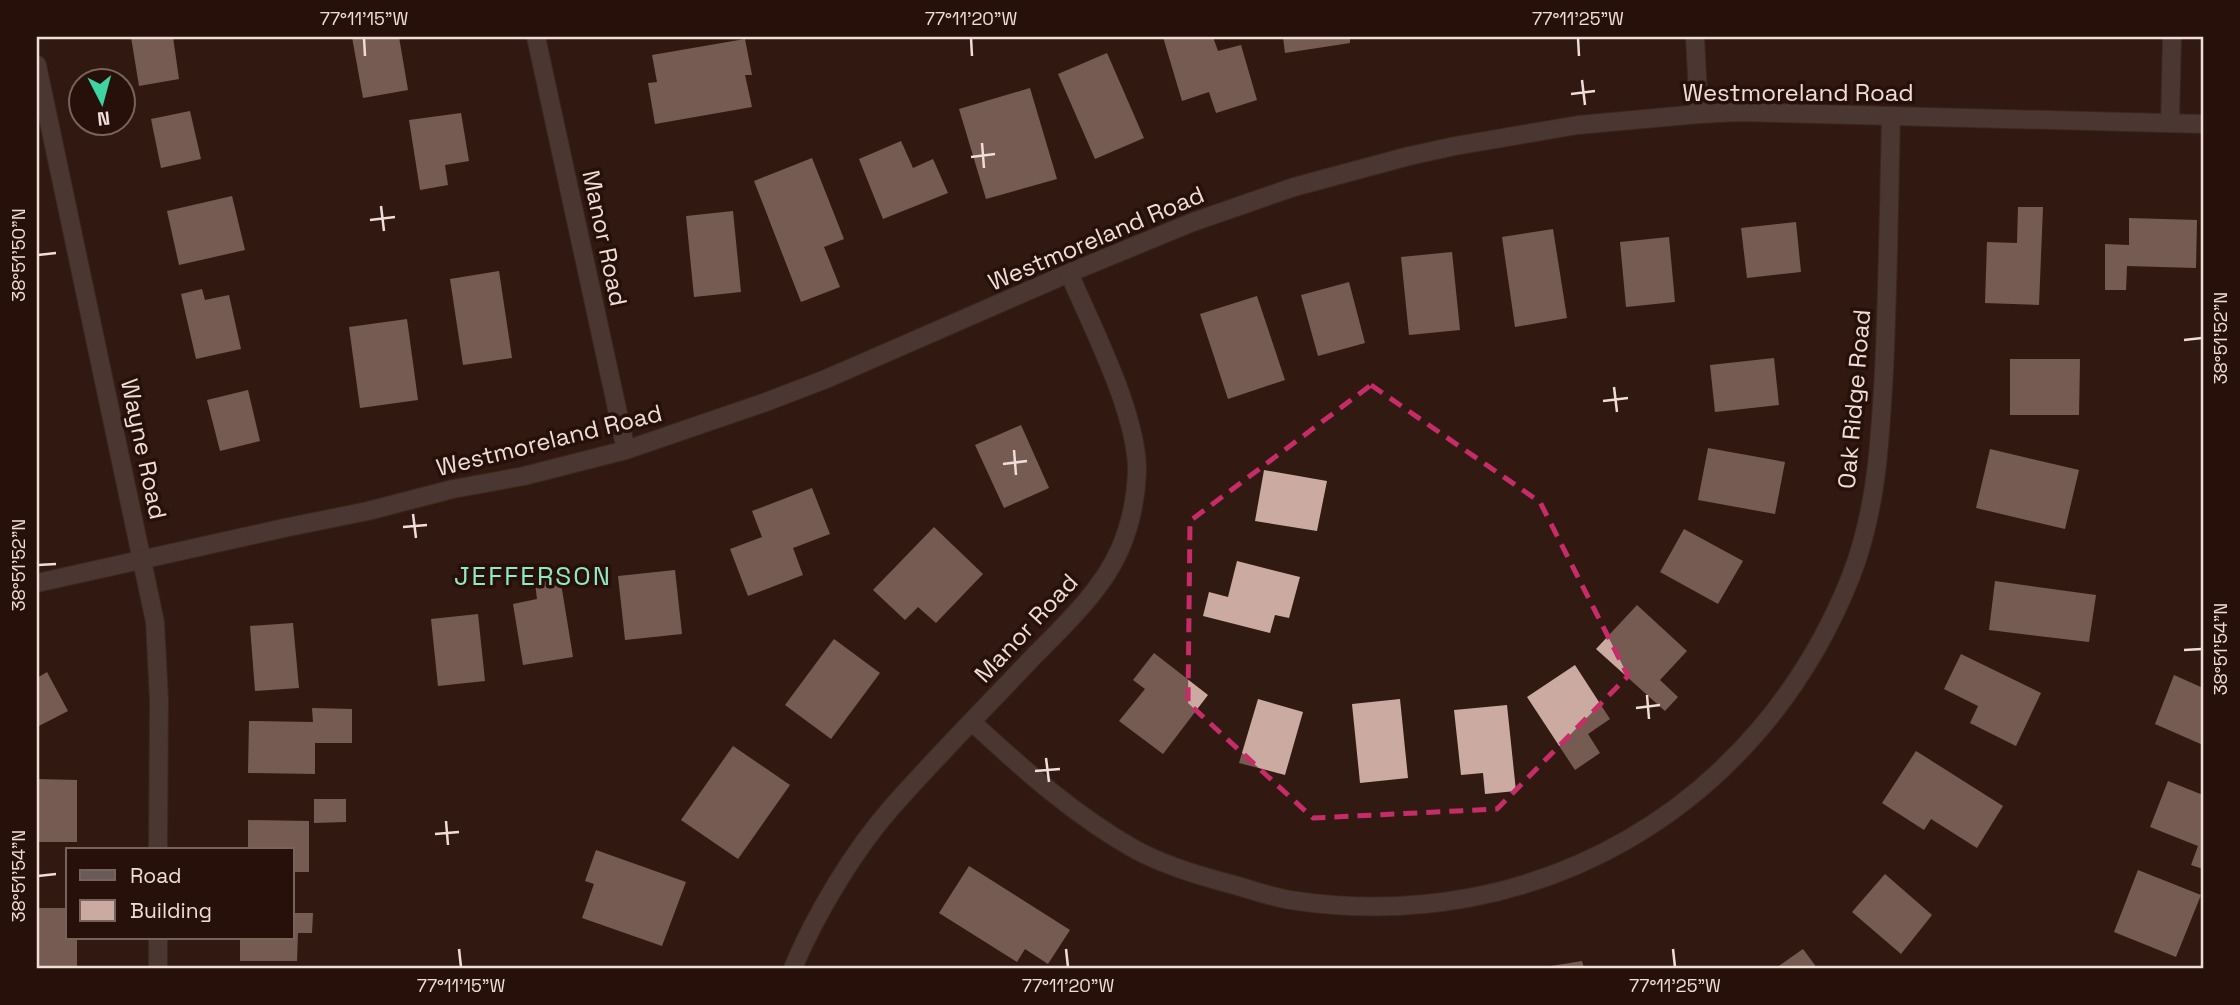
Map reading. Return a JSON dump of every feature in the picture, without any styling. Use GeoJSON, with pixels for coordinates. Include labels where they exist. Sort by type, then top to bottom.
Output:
{"type":"FeatureCollection","features":[{"type":"Feature","properties":{"kind":"street","name":"Manor Road"},"geometry":{"type":"LineString","coordinates":[[536,37],[626,450]]}},
{"type":"Feature","properties":{"kind":"street"},"geometry":{"type":"LineString","coordinates":[[1695,37],[1699,114]]}},
{"type":"Feature","properties":{"kind":"street"},"geometry":{"type":"LineString","coordinates":[[2170,122],[2172,37]]}},
{"type":"Feature","properties":{"kind":"street","name":"Wayne Road"},"geometry":{"type":"LineString","coordinates":[[37,65],[155,622],[159,700],[159,848]]}},
{"type":"Feature","properties":{"kind":"street","name":"Westmoreland Road"},"geometry":{"type":"LineString","coordinates":[[37,583],[368,511],[453,489],[524,476],[626,450],[826,379],[1193,222],[1269,195],[1455,146],[1578,125],[1739,112],[2203,124]]}},
{"type":"Feature","properties":{"kind":"street","name":"Oak Ridge Road"},"geometry":{"type":"LineString","coordinates":[[972,722],[1034,779],[1090,821],[1138,851],[1197,875],[1286,900],[1346,907],[1417,906],[1487,895],[1548,878],[1646,830],[1718,774],[1754,738],[1796,683],[1830,625],[1852,572],[1866,527],[1878,465],[1886,318],[1891,116]]}},
{"type":"Feature","properties":{"kind":"street","name":"Manor Road"},"geometry":{"type":"LineString","coordinates":[[793,968],[805,940],[844,872],[890,809],[1101,583],[1120,550],[1132,512],[1137,471],[1132,432],[1111,372],[1069,273]]}},
{"type":"Feature","properties":{"kind":"street"},"geometry":{"type":"LineString","coordinates":[[158,939],[158,968]]}},
{"type":"Feature","properties":{"kind":"highlighted area"},"geometry":{"type":"Polygon","coordinates":[[[1371,385],[1540,502],[1628,676],[1497,809],[1313,818],[1188,703],[1190,521],[1371,385]]]}},
{"type":"Feature","properties":{"kind":"building"},"geometry":{"type":"Polygon","coordinates":[[[131,37],[173,37],[179,79],[139,86],[131,37]]]}},
{"type":"Feature","properties":{"kind":"building"},"geometry":{"type":"Polygon","coordinates":[[[352,37],[399,37],[408,90],[363,98],[352,37]]]}},
{"type":"Feature","properties":{"kind":"building"},"geometry":{"type":"Polygon","coordinates":[[[1163,37],[1213,37],[1218,51],[1241,45],[1257,100],[1216,113],[1209,92],[1182,101],[1163,37]]]}},
{"type":"Feature","properties":{"kind":"building"},"geometry":{"type":"Polygon","coordinates":[[[1283,37],[1350,37],[1350,43],[1285,53],[1283,37]]]}},
{"type":"Feature","properties":{"kind":"building"},"geometry":{"type":"Polygon","coordinates":[[[745,39],[752,75],[745,75],[752,107],[655,124],[648,83],[657,82],[652,55],[745,39]]]}},
{"type":"Feature","properties":{"kind":"building"},"geometry":{"type":"Polygon","coordinates":[[[1107,53],[1144,138],[1095,159],[1058,74],[1107,53]]]}},
{"type":"Feature","properties":{"kind":"building"},"geometry":{"type":"Polygon","coordinates":[[[1030,88],[1057,179],[986,199],[959,109],[1030,88]]]}},
{"type":"Feature","properties":{"kind":"building"},"geometry":{"type":"Polygon","coordinates":[[[190,111],[201,159],[161,168],[151,119],[190,111]]]}},
{"type":"Feature","properties":{"kind":"building"},"geometry":{"type":"Polygon","coordinates":[[[461,113],[469,161],[445,165],[448,185],[420,190],[409,120],[461,113]]]}},
{"type":"Feature","properties":{"kind":"building"},"geometry":{"type":"Polygon","coordinates":[[[901,141],[913,168],[933,159],[948,193],[883,219],[859,159],[901,141]]]}},
{"type":"Feature","properties":{"kind":"building"},"geometry":{"type":"Polygon","coordinates":[[[812,158],[844,239],[824,247],[840,287],[801,302],[754,181],[812,158]]]}},
{"type":"Feature","properties":{"kind":"building"},"geometry":{"type":"Polygon","coordinates":[[[232,196],[245,250],[179,265],[167,211],[232,196]]]}},
{"type":"Feature","properties":{"kind":"building"},"geometry":{"type":"Polygon","coordinates":[[[2018,207],[2043,207],[2039,305],[1985,303],[1987,242],[2017,243],[2018,207]]]}},
{"type":"Feature","properties":{"kind":"building"},"geometry":{"type":"Polygon","coordinates":[[[733,211],[741,292],[694,297],[686,216],[733,211]]]}},
{"type":"Feature","properties":{"kind":"building"},"geometry":{"type":"Polygon","coordinates":[[[2129,218],[2197,220],[2196,268],[2127,266],[2126,290],[2105,290],[2105,244],[2129,245],[2129,218]]]}},
{"type":"Feature","properties":{"kind":"building"},"geometry":{"type":"Polygon","coordinates":[[[1796,222],[1801,272],[1747,278],[1741,228],[1796,222]]]}},
{"type":"Feature","properties":{"kind":"building"},"geometry":{"type":"Polygon","coordinates":[[[1553,229],[1567,318],[1515,327],[1502,237],[1553,229]]]}},
{"type":"Feature","properties":{"kind":"building"},"geometry":{"type":"Polygon","coordinates":[[[1669,237],[1675,302],[1626,307],[1620,242],[1669,237]]]}},
{"type":"Feature","properties":{"kind":"building"},"geometry":{"type":"Polygon","coordinates":[[[1452,252],[1460,330],[1409,335],[1401,257],[1452,252]]]}},
{"type":"Feature","properties":{"kind":"building"},"geometry":{"type":"Polygon","coordinates":[[[499,271],[512,358],[463,365],[450,279],[499,271]]]}},
{"type":"Feature","properties":{"kind":"building"},"geometry":{"type":"Polygon","coordinates":[[[1349,282],[1365,343],[1318,356],[1301,295],[1349,282]]]}},
{"type":"Feature","properties":{"kind":"building"},"geometry":{"type":"Polygon","coordinates":[[[202,289],[205,300],[229,295],[241,349],[196,359],[181,294],[202,289]]]}},
{"type":"Feature","properties":{"kind":"building"},"geometry":{"type":"Polygon","coordinates":[[[1257,296],[1285,380],[1228,399],[1200,314],[1257,296]]]}},
{"type":"Feature","properties":{"kind":"building"},"geometry":{"type":"Polygon","coordinates":[[[407,319],[418,400],[360,408],[349,327],[407,319]]]}},
{"type":"Feature","properties":{"kind":"building"},"geometry":{"type":"Polygon","coordinates":[[[1774,358],[1779,405],[1715,412],[1710,365],[1774,358]]]}},
{"type":"Feature","properties":{"kind":"building"},"geometry":{"type":"Polygon","coordinates":[[[2010,359],[2080,359],[2079,415],[2010,415],[2010,359]]]}},
{"type":"Feature","properties":{"kind":"building"},"geometry":{"type":"Polygon","coordinates":[[[248,390],[260,441],[220,451],[207,400],[248,390]]]}},
{"type":"Feature","properties":{"kind":"building"},"geometry":{"type":"Polygon","coordinates":[[[1021,425],[1049,488],[1004,508],[975,445],[1021,425]]]}},
{"type":"Feature","properties":{"kind":"building"},"geometry":{"type":"Polygon","coordinates":[[[1708,448],[1785,462],[1775,514],[1698,500],[1708,448]]]}},
{"type":"Feature","properties":{"kind":"building"},"geometry":{"type":"Polygon","coordinates":[[[1990,449],[2079,470],[2065,529],[1976,508],[1990,449]]]}},
{"type":"Feature","properties":{"kind":"building"},"geometry":{"type":"Polygon","coordinates":[[[1264,470],[1327,481],[1317,531],[1255,521],[1264,470]]]}},
{"type":"Feature","properties":{"kind":"building"},"geometry":{"type":"Polygon","coordinates":[[[812,488],[830,534],[793,548],[803,575],[748,596],[730,549],[762,537],[752,511],[812,488]]]}},
{"type":"Feature","properties":{"kind":"building"},"geometry":{"type":"Polygon","coordinates":[[[934,527],[983,574],[936,623],[918,607],[905,620],[873,590],[934,527]]]}},
{"type":"Feature","properties":{"kind":"building"},"geometry":{"type":"Polygon","coordinates":[[[1684,529],[1743,561],[1718,604],[1660,572],[1684,529]]]}},
{"type":"Feature","properties":{"kind":"building"},"geometry":{"type":"Polygon","coordinates":[[[1237,561],[1300,577],[1289,618],[1275,615],[1270,633],[1203,616],[1209,592],[1228,597],[1237,561]]]}},
{"type":"Feature","properties":{"kind":"building"},"geometry":{"type":"Polygon","coordinates":[[[675,570],[682,634],[625,640],[618,576],[675,570]]]}},
{"type":"Feature","properties":{"kind":"building"},"geometry":{"type":"Polygon","coordinates":[[[559,571],[573,657],[523,665],[513,604],[537,599],[534,575],[559,571]]]}},
{"type":"Feature","properties":{"kind":"building"},"geometry":{"type":"Polygon","coordinates":[[[1995,581],[2096,595],[2089,642],[1989,630],[1995,581]]]}},
{"type":"Feature","properties":{"kind":"building"},"geometry":{"type":"Polygon","coordinates":[[[1637,605],[1687,651],[1660,680],[1678,697],[1665,711],[1596,649],[1637,605]]]}},
{"type":"Feature","properties":{"kind":"building"},"geometry":{"type":"Polygon","coordinates":[[[478,614],[485,681],[438,686],[431,619],[478,614]]]}},
{"type":"Feature","properties":{"kind":"building"},"geometry":{"type":"Polygon","coordinates":[[[293,623],[299,688],[255,691],[250,626],[293,623]]]}},
{"type":"Feature","properties":{"kind":"building"},"geometry":{"type":"Polygon","coordinates":[[[834,639],[880,673],[831,739],[785,705],[834,639]]]}},
{"type":"Feature","properties":{"kind":"building"},"geometry":{"type":"Polygon","coordinates":[[[1154,653],[1208,695],[1163,754],[1119,721],[1145,689],[1133,680],[1154,653]]]}},
{"type":"Feature","properties":{"kind":"building"},"geometry":{"type":"Polygon","coordinates":[[[1961,654],[2041,693],[2016,746],[1970,723],[1978,706],[1944,689],[1961,654]]]}},
{"type":"Feature","properties":{"kind":"building"},"geometry":{"type":"Polygon","coordinates":[[[1575,665],[1610,719],[1588,734],[1600,753],[1575,770],[1527,697],[1575,665]]]}},
{"type":"Feature","properties":{"kind":"building"},"geometry":{"type":"Polygon","coordinates":[[[47,672],[68,711],[37,727],[37,678],[47,672]]]}},
{"type":"Feature","properties":{"kind":"building"},"geometry":{"type":"Polygon","coordinates":[[[2174,675],[2203,688],[2203,745],[2155,724],[2174,675]]]}},
{"type":"Feature","properties":{"kind":"building"},"geometry":{"type":"Polygon","coordinates":[[[1258,699],[1303,712],[1285,775],[1239,763],[1258,699]]]}},
{"type":"Feature","properties":{"kind":"building"},"geometry":{"type":"Polygon","coordinates":[[[1400,699],[1408,778],[1360,783],[1352,704],[1400,699]]]}},
{"type":"Feature","properties":{"kind":"building"},"geometry":{"type":"Polygon","coordinates":[[[1507,705],[1516,791],[1485,794],[1483,773],[1461,775],[1454,710],[1507,705]]]}},
{"type":"Feature","properties":{"kind":"building"},"geometry":{"type":"Polygon","coordinates":[[[312,708],[352,709],[352,743],[315,743],[315,774],[248,773],[249,721],[313,722],[312,708]]]}},
{"type":"Feature","properties":{"kind":"building"},"geometry":{"type":"Polygon","coordinates":[[[733,746],[790,785],[738,859],[681,820],[733,746]]]}},
{"type":"Feature","properties":{"kind":"building"},"geometry":{"type":"Polygon","coordinates":[[[1916,751],[2003,806],[1977,848],[1931,819],[1924,830],[1882,803],[1916,751]]]}},
{"type":"Feature","properties":{"kind":"building"},"geometry":{"type":"Polygon","coordinates":[[[37,779],[77,780],[77,842],[37,842],[37,779]]]}},
{"type":"Feature","properties":{"kind":"building"},"geometry":{"type":"Polygon","coordinates":[[[2168,781],[2203,795],[2203,869],[2191,865],[2198,846],[2150,827],[2168,781]]]}},
{"type":"Feature","properties":{"kind":"building"},"geometry":{"type":"Polygon","coordinates":[[[314,799],[346,799],[346,822],[314,823],[314,799]]]}},
{"type":"Feature","properties":{"kind":"building"},"geometry":{"type":"Polygon","coordinates":[[[248,820],[309,821],[309,872],[294,872],[294,848],[248,848],[248,820]]]}},
{"type":"Feature","properties":{"kind":"building"},"geometry":{"type":"Polygon","coordinates":[[[596,850],[686,882],[662,946],[582,918],[594,884],[585,881],[596,850]]]}},
{"type":"Feature","properties":{"kind":"building"},"geometry":{"type":"Polygon","coordinates":[[[969,866],[1070,930],[1048,964],[1025,949],[1017,962],[939,913],[969,866]]]}},
{"type":"Feature","properties":{"kind":"building"},"geometry":{"type":"Polygon","coordinates":[[[2138,870],[2201,895],[2176,957],[2114,932],[2138,870]]]}},
{"type":"Feature","properties":{"kind":"building"},"geometry":{"type":"Polygon","coordinates":[[[1885,874],[1932,915],[1901,954],[1852,912],[1885,874]]]}},
{"type":"Feature","properties":{"kind":"building"},"geometry":{"type":"Polygon","coordinates":[[[37,908],[66,908],[66,939],[77,939],[77,966],[37,966],[37,908]]]}},
{"type":"Feature","properties":{"kind":"building"},"geometry":{"type":"Polygon","coordinates":[[[294,913],[313,913],[312,933],[298,933],[297,961],[240,961],[240,939],[294,939],[294,913]]]}},
{"type":"Feature","properties":{"kind":"building"},"geometry":{"type":"Polygon","coordinates":[[[1803,949],[1817,968],[1776,968],[1803,949]]]}},
{"type":"Feature","properties":{"kind":"building"},"geometry":{"type":"Polygon","coordinates":[[[1582,961],[1584,968],[1545,968],[1545,967],[1582,961]]]}},
{"type":"Feature","properties":{"kind":"district","name":"JEFFERSON"},"geometry":{"type":"Point","coordinates":[533,576]}}]}
